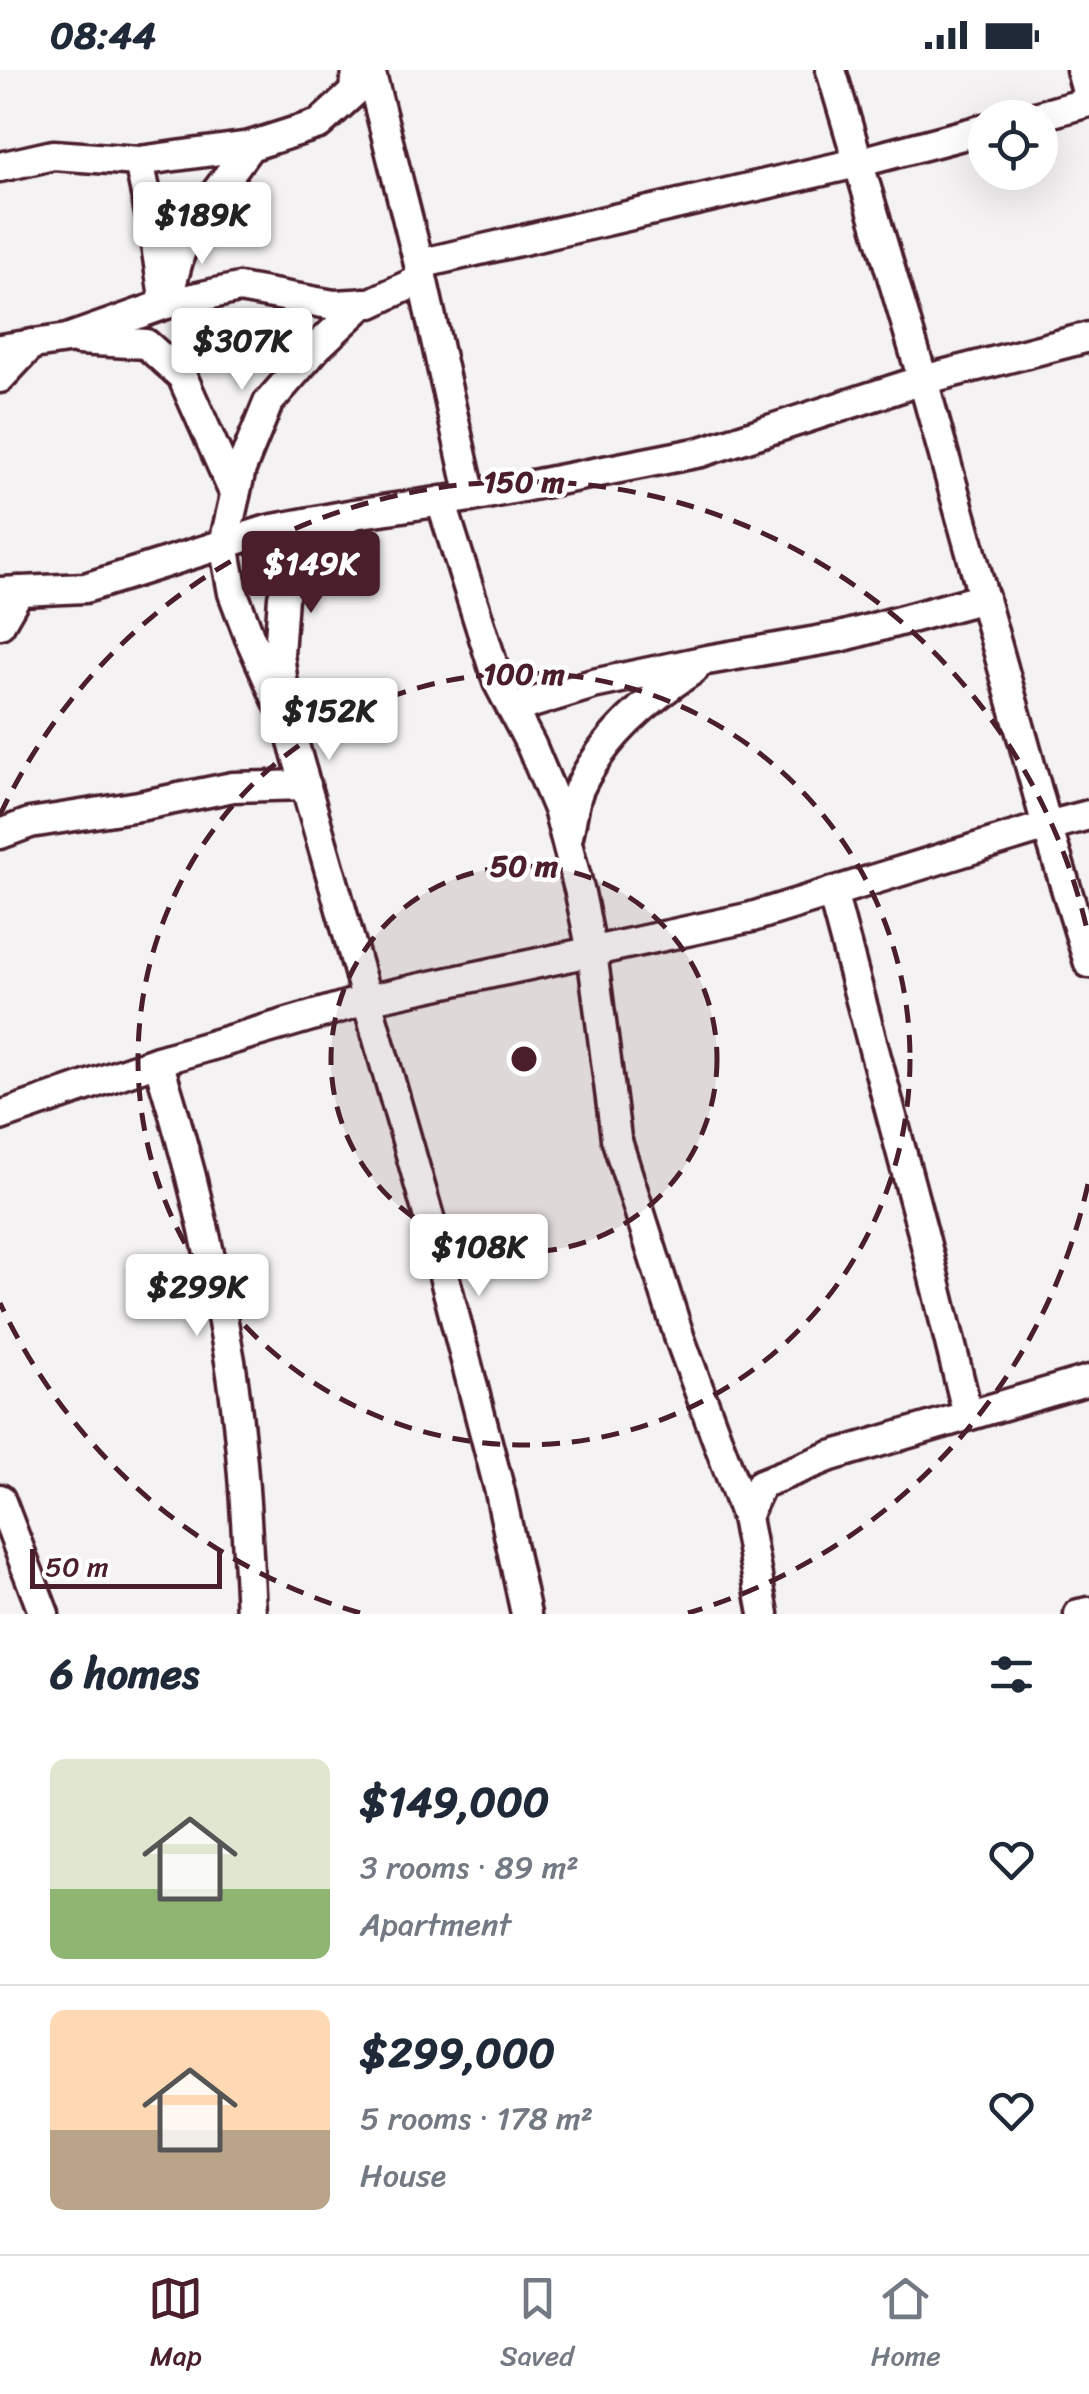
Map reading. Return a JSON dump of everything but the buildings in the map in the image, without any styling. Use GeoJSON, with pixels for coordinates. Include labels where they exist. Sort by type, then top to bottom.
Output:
{"type":"FeatureCollection","features":[{"type":"Feature","properties":{"kind":"street"},"geometry":{"type":"LineString","coordinates":[[0,166],[54,155],[139,160],[250,146],[319,124],[353,93],[358,70]]}},
{"type":"Feature","properties":{"kind":"street"},"geometry":{"type":"LineString","coordinates":[[370,70],[472,497]]}},
{"type":"Feature","properties":{"kind":"street"},"geometry":{"type":"LineString","coordinates":[[831,70],[1089,963]]}},
{"type":"Feature","properties":{"kind":"street"},"geometry":{"type":"LineString","coordinates":[[1058,110],[1089,100],[1081,70]]}},
{"type":"Feature","properties":{"kind":"street"},"geometry":{"type":"LineString","coordinates":[[0,349],[67,339],[166,304],[238,288],[334,305],[371,303],[420,272],[968,134]]}},
{"type":"Feature","properties":{"kind":"street"},"geometry":{"type":"LineString","coordinates":[[166,304],[180,253],[200,214],[250,146]]}},
{"type":"Feature","properties":{"kind":"street"},"geometry":{"type":"LineString","coordinates":[[139,160],[166,304]]}},
{"type":"Feature","properties":{"kind":"street"},"geometry":{"type":"LineString","coordinates":[[364,303],[317,347],[268,403],[241,468],[224,544],[232,593],[288,724],[428,1214],[500,1492],[526,1614]]}},
{"type":"Feature","properties":{"kind":"street"},"geometry":{"type":"LineString","coordinates":[[0,624],[10,591],[84,588],[268,530],[472,497],[700,452],[923,380],[1089,337]]}},
{"type":"Feature","properties":{"kind":"street"},"geometry":{"type":"LineString","coordinates":[[67,339],[146,344],[182,376],[235,495]]}},
{"type":"Feature","properties":{"kind":"street"},"geometry":{"type":"LineString","coordinates":[[0,378],[32,344]]}},
{"type":"Feature","properties":{"kind":"street"},"geometry":{"type":"LineString","coordinates":[[441,502],[498,682],[531,745],[558,810],[592,952],[616,1138],[680,1339],[746,1517],[764,1614]]}},
{"type":"Feature","properties":{"kind":"street"},"geometry":{"type":"LineString","coordinates":[[288,724],[279,654],[283,597],[301,554],[354,514]]}},
{"type":"Feature","properties":{"kind":"street"},"geometry":{"type":"LineString","coordinates":[[512,709],[592,684],[840,637],[984,598]]}},
{"type":"Feature","properties":{"kind":"street"},"geometry":{"type":"LineString","coordinates":[[567,843],[578,791],[615,732],[667,686],[707,660]]}},
{"type":"Feature","properties":{"kind":"street"},"geometry":{"type":"LineString","coordinates":[[0,834],[30,823],[232,787],[306,784]]}},
{"type":"Feature","properties":{"kind":"street"},"geometry":{"type":"LineString","coordinates":[[0,1116],[158,1062],[366,1000],[752,917],[1089,815]]}},
{"type":"Feature","properties":{"kind":"street"},"geometry":{"type":"LineString","coordinates":[[832,892],[968,1414]]}},
{"type":"Feature","properties":{"kind":"street"},"geometry":{"type":"LineString","coordinates":[[158,1062],[186,1150],[230,1365],[251,1614]]}},
{"type":"Feature","properties":{"kind":"street"},"geometry":{"type":"LineString","coordinates":[[746,1517],[761,1484],[832,1456],[1089,1380]]}},
{"type":"Feature","properties":{"kind":"street"},"geometry":{"type":"LineString","coordinates":[[0,1499],[44,1614]]}},
{"type":"Feature","properties":{"kind":"street"},"geometry":{"type":"LineString","coordinates":[[1079,1614],[1089,1612]]}}]}
